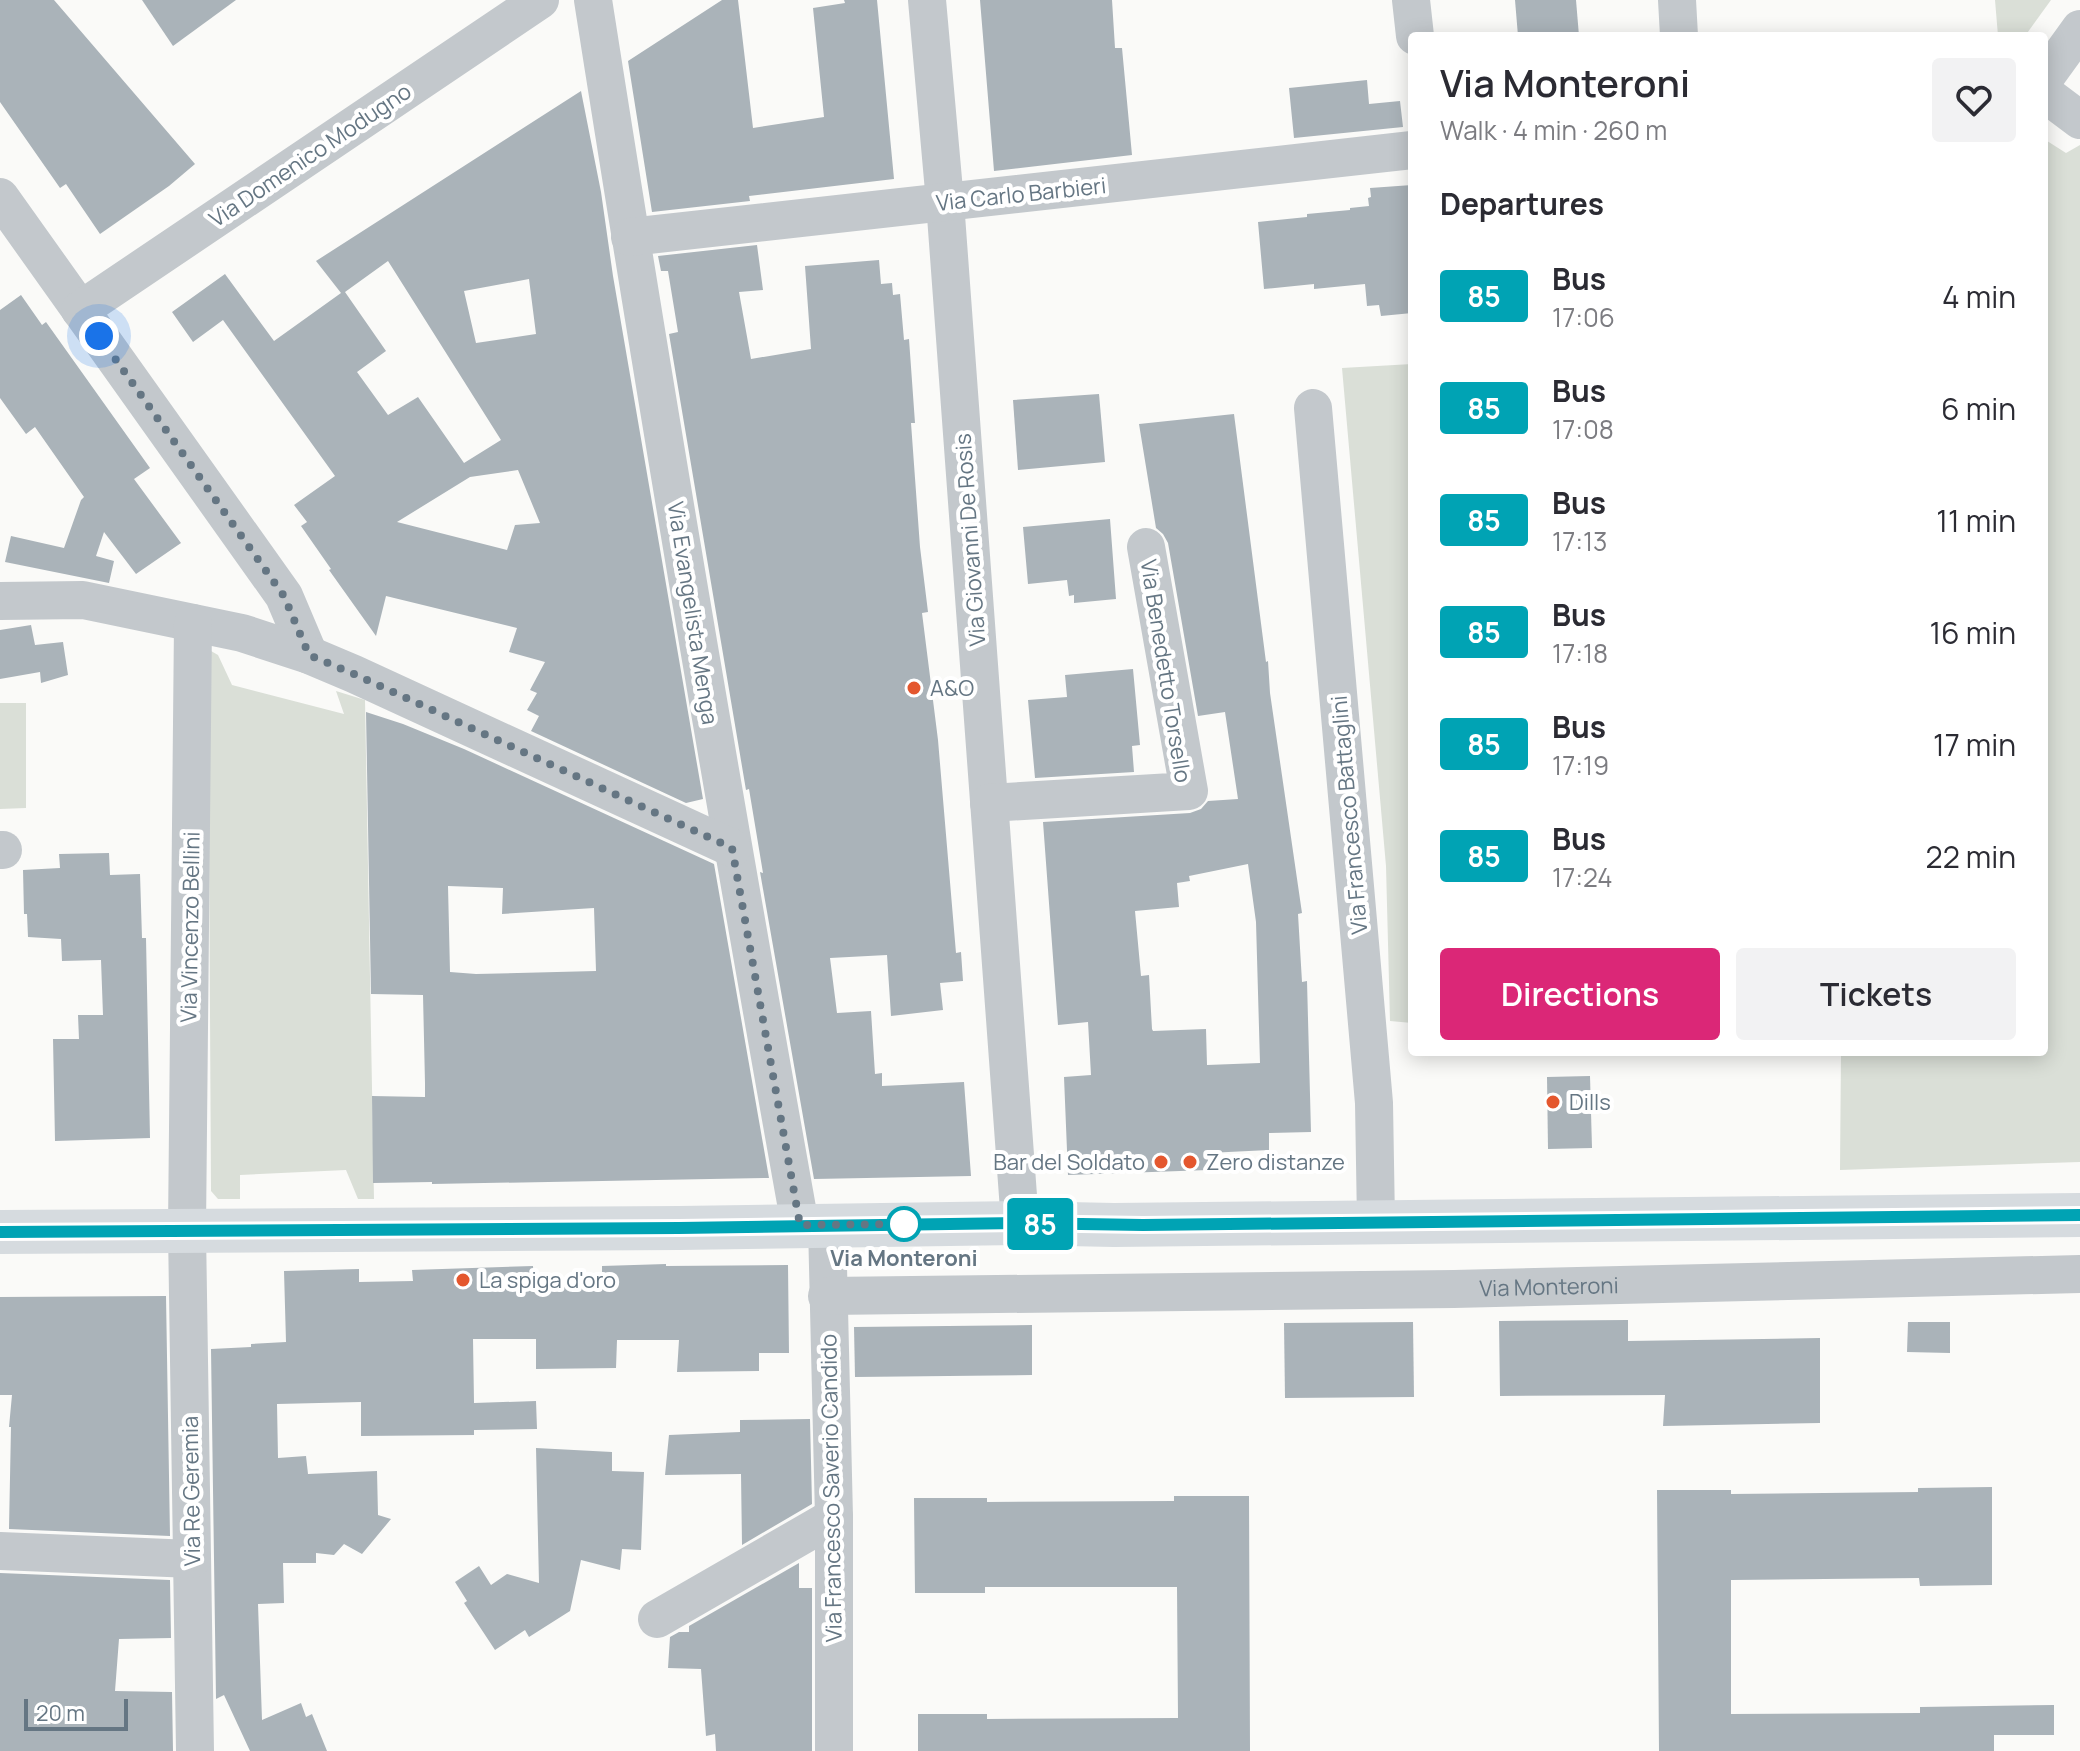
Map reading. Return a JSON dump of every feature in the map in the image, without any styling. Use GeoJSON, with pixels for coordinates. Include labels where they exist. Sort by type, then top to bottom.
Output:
{"type":"FeatureCollection","features":[{"type":"Feature","properties":{"kind":"main road"},"geometry":{"type":"LineString","coordinates":[[0,1232],[2080,1215]]}},
{"type":"Feature","properties":{"kind":"street","name":"Via Domenico Modugno"},"geometry":{"type":"LineString","coordinates":[[80,310],[540,0]]}},
{"type":"Feature","properties":{"kind":"street","name":"Via Evangelista Menga"},"geometry":{"type":"LineString","coordinates":[[593,0],[732,848],[813,1225]]}},
{"type":"Feature","properties":{"kind":"street","name":"Via Giovanni De Rosis"},"geometry":{"type":"LineString","coordinates":[[927,0],[945,202],[1020,1223]]}},
{"type":"Feature","properties":{"kind":"street"},"geometry":{"type":"LineString","coordinates":[[1411,0],[1415,32]]}},
{"type":"Feature","properties":{"kind":"street"},"geometry":{"type":"LineString","coordinates":[[1677,0],[1679,32]]}},
{"type":"Feature","properties":{"kind":"street"},"geometry":{"type":"LineString","coordinates":[[2048,73],[2080,29]]}},
{"type":"Feature","properties":{"kind":"street"},"geometry":{"type":"LineString","coordinates":[[2048,96],[2080,120]]}},
{"type":"Feature","properties":{"kind":"street","name":"Via Carlo Barbieri"},"geometry":{"type":"LineString","coordinates":[[630,237],[1408,150]]}},
{"type":"Feature","properties":{"kind":"street"},"geometry":{"type":"LineString","coordinates":[[0,197],[284,596],[309,655]]}},
{"type":"Feature","properties":{"kind":"street","name":"Via Francesco Battaglini"},"geometry":{"type":"LineString","coordinates":[[1313,408],[1374,1103],[1376,1222]]}},
{"type":"Feature","properties":{"kind":"street","name":"Via Benedetto Torsello"},"geometry":{"type":"LineString","coordinates":[[989,803],[1189,791],[1146,547]]}},
{"type":"Feature","properties":{"kind":"street"},"geometry":{"type":"LineString","coordinates":[[0,601],[83,600],[242,633],[309,655],[732,848]]}},
{"type":"Feature","properties":{"kind":"street","name":"Via Vincenzo Bellini"},"geometry":{"type":"LineString","coordinates":[[187,1230],[193,623]]}},
{"type":"Feature","properties":{"kind":"street","name":"Via Francesco Saverio Candido"},"geometry":{"type":"LineString","coordinates":[[813,1225],[827,1296],[834,1517],[834,1751]]}},
{"type":"Feature","properties":{"kind":"street","name":"Via Re Geremia"},"geometry":{"type":"LineString","coordinates":[[187,1230],[195,1751]]}},
{"type":"Feature","properties":{"kind":"street","name":"Via Monteroni"},"geometry":{"type":"LineString","coordinates":[[827,1296],[1454,1289],[2080,1274]]}},
{"type":"Feature","properties":{"kind":"street"},"geometry":{"type":"LineString","coordinates":[[657,1619],[834,1517]]}},
{"type":"Feature","properties":{"kind":"street"},"geometry":{"type":"LineString","coordinates":[[0,1551],[192,1559]]}},
{"type":"Feature","properties":{"kind":"shaded area"},"geometry":{"type":"Polygon","coordinates":[[[1995,0],[2051,0],[2028,32],[1998,32],[1995,0]]]}},
{"type":"Feature","properties":{"kind":"shaded area"},"geometry":{"type":"Polygon","coordinates":[[[2048,142],[2066,153],[2080,145],[2080,1162],[1840,1170],[1841,1056],[2048,1056],[2048,142]]]}},
{"type":"Feature","properties":{"kind":"shaded area"},"geometry":{"type":"Polygon","coordinates":[[[1408,364],[1408,1023],[1390,1021],[1386,866],[1342,368],[1408,364]]]}},
{"type":"Feature","properties":{"kind":"shaded area"},"geometry":{"type":"Polygon","coordinates":[[[211,651],[218,655],[232,685],[344,714],[336,691],[365,700],[374,1199],[358,1199],[346,1170],[240,1175],[240,1199],[218,1199],[211,1191],[208,657],[211,651]]]}},
{"type":"Feature","properties":{"kind":"shaded area"},"geometry":{"type":"Polygon","coordinates":[[[0,703],[26,703],[26,808],[0,809],[0,703]]]}},
{"type":"Feature","properties":{"kind":"building"},"geometry":{"type":"Polygon","coordinates":[[[0,0],[54,0],[195,164],[100,234],[66,184],[60,188],[0,102],[0,0]]]}},
{"type":"Feature","properties":{"kind":"building"},"geometry":{"type":"Polygon","coordinates":[[[142,0],[236,0],[173,46],[142,0]]]}},
{"type":"Feature","properties":{"kind":"building"},"geometry":{"type":"Polygon","coordinates":[[[722,0],[738,0],[753,128],[824,117],[813,8],[845,3],[844,0],[877,0],[894,179],[749,196],[750,201],[652,212],[628,61],[722,0]]]}},
{"type":"Feature","properties":{"kind":"building"},"geometry":{"type":"Polygon","coordinates":[[[980,0],[1112,0],[1115,48],[1122,48],[1132,155],[994,171],[980,0]]]}},
{"type":"Feature","properties":{"kind":"building"},"geometry":{"type":"Polygon","coordinates":[[[1515,0],[1576,0],[1579,32],[1518,32],[1515,0]]]}},
{"type":"Feature","properties":{"kind":"building"},"geometry":{"type":"Polygon","coordinates":[[[1367,80],[1369,104],[1400,101],[1403,127],[1294,138],[1289,88],[1367,80]]]}},
{"type":"Feature","properties":{"kind":"building"},"geometry":{"type":"Polygon","coordinates":[[[581,91],[601,192],[703,799],[686,803],[531,731],[539,716],[527,710],[537,693],[530,690],[545,662],[509,652],[517,628],[386,596],[376,636],[301,526],[307,522],[294,505],[335,476],[223,320],[193,342],[172,312],[225,274],[274,341],[341,293],[316,261],[581,91]],[[388,261],[345,292],[386,351],[357,372],[388,415],[418,397],[464,463],[501,440],[388,261]],[[529,279],[464,291],[476,343],[536,334],[529,279]],[[518,470],[470,477],[397,522],[507,550],[515,525],[540,523],[518,470]]]}},
{"type":"Feature","properties":{"kind":"building"},"geometry":{"type":"Polygon","coordinates":[[[1408,185],[1408,313],[1381,316],[1379,305],[1367,306],[1365,284],[1314,289],[1314,284],[1264,289],[1258,222],[1369,206],[1370,188],[1408,185]]]}},
{"type":"Feature","properties":{"kind":"building"},"geometry":{"type":"Polygon","coordinates":[[[757,245],[763,290],[739,292],[751,359],[811,349],[805,266],[879,260],[881,284],[892,283],[893,295],[900,294],[904,340],[909,339],[915,423],[911,423],[928,612],[922,613],[938,740],[956,953],[961,952],[963,981],[940,983],[943,1010],[891,1016],[887,955],[830,958],[837,1013],[871,1011],[875,1074],[882,1073],[882,1086],[964,1082],[971,1176],[814,1179],[669,334],[678,332],[668,271],[661,271],[658,256],[757,245]]]}},
{"type":"Feature","properties":{"kind":"building"},"geometry":{"type":"Polygon","coordinates":[[[21,295],[42,325],[46,322],[150,468],[134,479],[181,543],[136,574],[104,532],[96,556],[114,561],[109,583],[5,562],[11,536],[64,548],[84,497],[35,427],[26,434],[0,398],[0,310],[21,295]]]}},
{"type":"Feature","properties":{"kind":"building"},"geometry":{"type":"Polygon","coordinates":[[[1099,394],[1105,462],[1018,470],[1013,400],[1099,394]]]}},
{"type":"Feature","properties":{"kind":"building"},"geometry":{"type":"Polygon","coordinates":[[[1234,414],[1302,913],[1298,914],[1302,982],[1307,981],[1311,1132],[1269,1133],[1269,1150],[1208,1153],[1208,1170],[1068,1175],[1064,1077],[1091,1075],[1088,1022],[1058,1025],[1043,822],[1190,813],[1201,809],[1208,801],[1238,799],[1225,712],[1198,716],[1168,543],[1156,528],[1139,424],[1234,414]],[[1248,864],[1189,876],[1190,881],[1177,883],[1179,907],[1135,911],[1141,976],[1149,975],[1152,1029],[1206,1029],[1207,1065],[1260,1063],[1256,922],[1248,864]]]}},
{"type":"Feature","properties":{"kind":"building"},"geometry":{"type":"Polygon","coordinates":[[[1110,519],[1116,599],[1074,603],[1074,595],[1069,596],[1067,580],[1028,584],[1023,527],[1110,519]]]}},
{"type":"Feature","properties":{"kind":"building"},"geometry":{"type":"Polygon","coordinates":[[[31,625],[35,645],[63,642],[68,675],[41,683],[40,672],[0,679],[0,630],[31,625]]]}},
{"type":"Feature","properties":{"kind":"building"},"geometry":{"type":"Polygon","coordinates":[[[1133,669],[1140,745],[1132,746],[1134,772],[1035,778],[1028,700],[1067,697],[1065,675],[1133,669]]]}},
{"type":"Feature","properties":{"kind":"building"},"geometry":{"type":"Polygon","coordinates":[[[366,712],[464,749],[714,864],[769,1178],[373,1183],[372,1096],[425,1097],[425,1083],[423,995],[371,994],[366,712]],[[448,886],[450,972],[596,971],[594,908],[502,914],[503,888],[448,886]]]}},
{"type":"Feature","properties":{"kind":"building"},"geometry":{"type":"Polygon","coordinates":[[[109,853],[110,875],[140,874],[142,938],[146,938],[150,1138],[55,1141],[53,1039],[79,1039],[78,1015],[103,1015],[101,960],[62,961],[61,939],[28,937],[23,870],[60,868],[59,854],[109,853]]]}},
{"type":"Feature","properties":{"kind":"building"},"geometry":{"type":"Polygon","coordinates":[[[1590,1076],[1592,1148],[1548,1149],[1547,1077],[1590,1076]]]}},
{"type":"Feature","properties":{"kind":"building"},"geometry":{"type":"Polygon","coordinates":[[[788,1265],[789,1353],[759,1353],[759,1371],[677,1372],[679,1340],[617,1340],[616,1368],[536,1369],[536,1339],[473,1339],[474,1403],[536,1401],[537,1429],[474,1430],[474,1435],[361,1436],[361,1402],[277,1404],[278,1458],[306,1456],[308,1474],[377,1471],[378,1515],[391,1519],[362,1554],[344,1544],[334,1555],[316,1553],[316,1563],[283,1563],[284,1603],[258,1604],[262,1720],[301,1703],[306,1717],[312,1714],[327,1751],[250,1751],[224,1695],[216,1699],[211,1349],[286,1342],[284,1271],[359,1269],[359,1282],[413,1281],[412,1270],[533,1266],[534,1286],[602,1284],[602,1266],[788,1265]]]}},
{"type":"Feature","properties":{"kind":"building"},"geometry":{"type":"Polygon","coordinates":[[[166,1296],[170,1536],[9,1529],[12,1395],[0,1395],[0,1297],[166,1296]]]}},
{"type":"Feature","properties":{"kind":"building"},"geometry":{"type":"Polygon","coordinates":[[[1628,1320],[1628,1341],[1820,1338],[1820,1423],[1663,1426],[1665,1395],[1500,1396],[1499,1321],[1628,1320]]]}},
{"type":"Feature","properties":{"kind":"building"},"geometry":{"type":"Polygon","coordinates":[[[1413,1322],[1414,1397],[1285,1398],[1284,1323],[1413,1322]]]}},
{"type":"Feature","properties":{"kind":"building"},"geometry":{"type":"Polygon","coordinates":[[[1908,1322],[1950,1322],[1950,1353],[1907,1352],[1908,1322]]]}},
{"type":"Feature","properties":{"kind":"building"},"geometry":{"type":"Polygon","coordinates":[[[1032,1325],[1032,1375],[855,1377],[854,1327],[1032,1325]]]}},
{"type":"Feature","properties":{"kind":"building"},"geometry":{"type":"Polygon","coordinates":[[[810,1419],[812,1504],[742,1545],[741,1474],[665,1475],[669,1435],[740,1432],[740,1420],[810,1419]]]}},
{"type":"Feature","properties":{"kind":"building"},"geometry":{"type":"Polygon","coordinates":[[[536,1448],[612,1452],[612,1471],[644,1472],[641,1550],[622,1549],[620,1570],[581,1560],[570,1611],[529,1637],[525,1630],[495,1650],[464,1603],[467,1601],[455,1582],[479,1566],[491,1585],[507,1574],[539,1583],[536,1448]]]}},
{"type":"Feature","properties":{"kind":"building"},"geometry":{"type":"Polygon","coordinates":[[[1992,1487],[1992,1585],[1920,1586],[1919,1578],[1731,1580],[1731,1714],[1920,1713],[1920,1707],[2054,1705],[2054,1735],[1994,1735],[1994,1751],[1659,1751],[1657,1490],[1731,1490],[1731,1494],[1918,1492],[1918,1488],[1992,1487]]]}},
{"type":"Feature","properties":{"kind":"building"},"geometry":{"type":"Polygon","coordinates":[[[1174,1496],[1249,1496],[1250,1751],[918,1751],[918,1714],[987,1714],[987,1719],[1178,1718],[1177,1587],[985,1587],[985,1593],[915,1593],[914,1498],[987,1498],[987,1502],[1174,1501],[1174,1496]]]}},
{"type":"Feature","properties":{"kind":"building"},"geometry":{"type":"Polygon","coordinates":[[[799,1563],[799,1588],[812,1588],[812,1751],[716,1751],[715,1734],[706,1736],[701,1669],[668,1668],[670,1637],[679,1632],[689,1632],[689,1626],[799,1563]]]}},
{"type":"Feature","properties":{"kind":"building"},"geometry":{"type":"Polygon","coordinates":[[[0,1573],[170,1580],[171,1638],[119,1639],[115,1691],[172,1692],[173,1751],[0,1751],[0,1573]]]}},
{"type":"Feature","properties":{"kind":"bus line","name":"85"},"geometry":{"type":"LineString","coordinates":[[0,1232],[2080,1215]]}},
{"type":"Feature","properties":{"kind":"place","name":"A&O"},"geometry":{"type":"Point","coordinates":[914,688]}},
{"type":"Feature","properties":{"kind":"place","name":"Dills"},"geometry":{"type":"Point","coordinates":[1553,1102]}},
{"type":"Feature","properties":{"kind":"place","name":"Bar del Soldato"},"geometry":{"type":"Point","coordinates":[1161,1162]}},
{"type":"Feature","properties":{"kind":"place","name":"Zero distanze"},"geometry":{"type":"Point","coordinates":[1190,1162]}},
{"type":"Feature","properties":{"kind":"place","name":"Via Monteroni"},"geometry":{"type":"Point","coordinates":[904,1224]}},
{"type":"Feature","properties":{"kind":"place","name":"La spiga d'oro"},"geometry":{"type":"Point","coordinates":[463,1280]}},
{"type":"Feature","properties":{"kind":"route"},"geometry":{"type":"LineString","coordinates":[[99,336],[284,596],[309,655],[732,848],[800,1225],[904,1224]]}}]}
